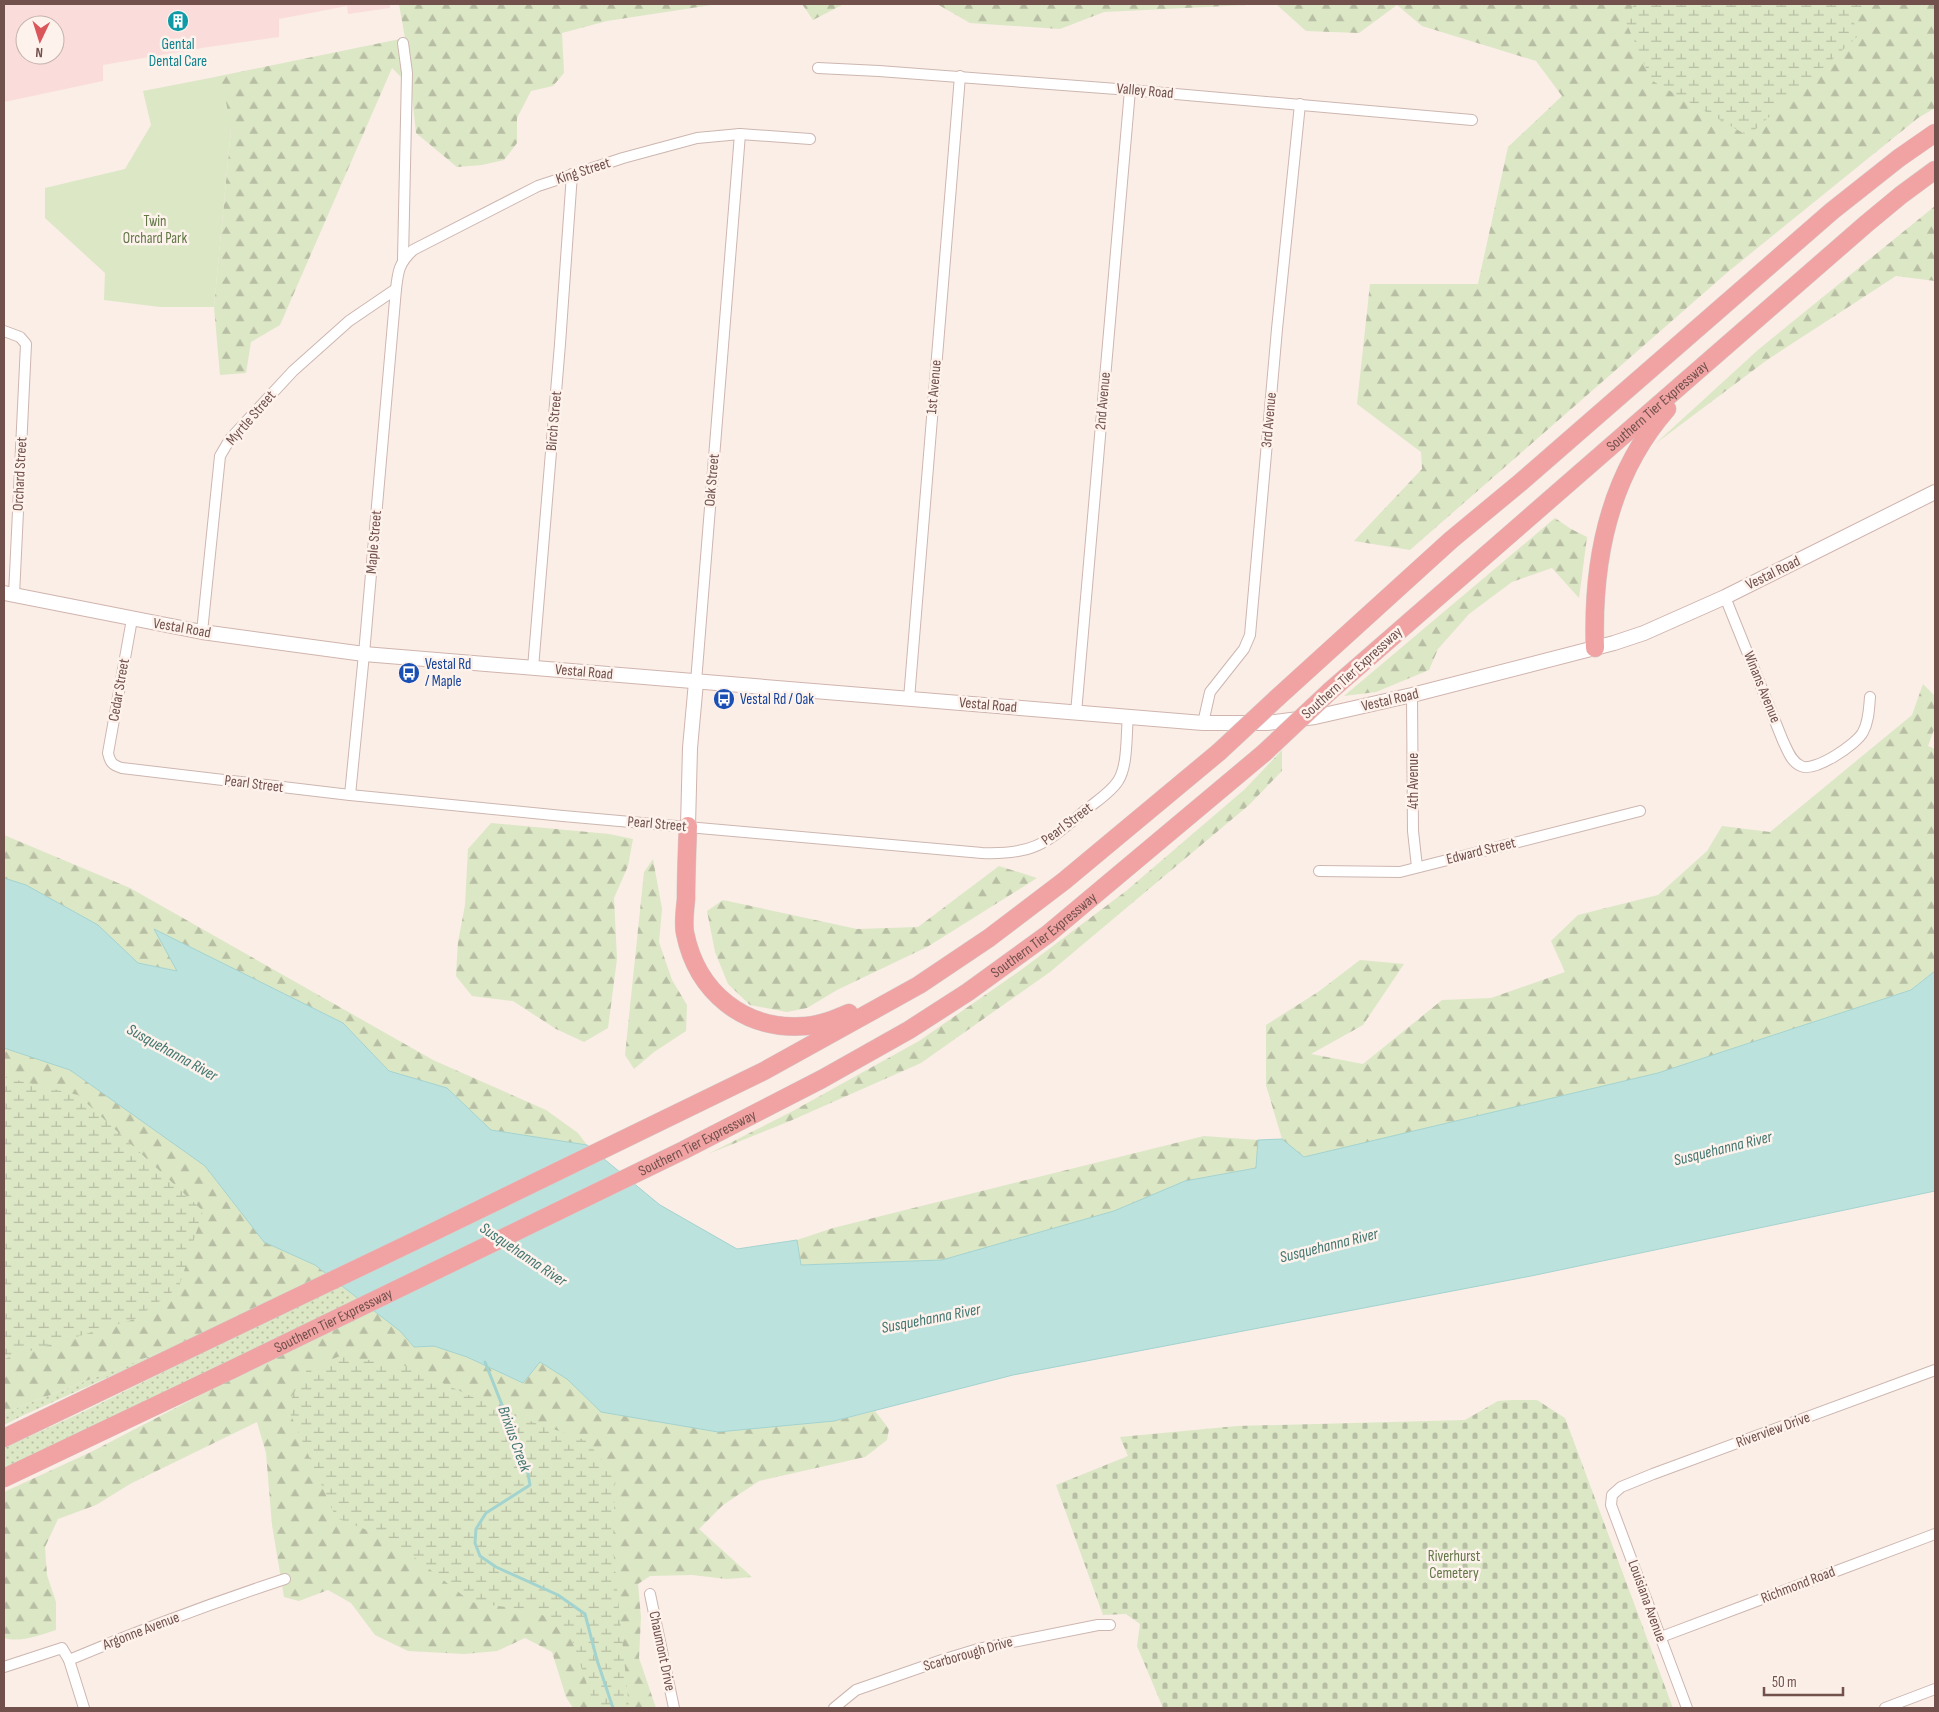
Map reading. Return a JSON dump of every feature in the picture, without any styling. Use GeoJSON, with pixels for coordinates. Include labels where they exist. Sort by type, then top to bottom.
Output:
{"type":"FeatureCollection","features":[{"type":"Feature","properties":{"kind":"highway","name":"Southern Tier Expressway"},"geometry":{"type":"LineString","coordinates":[[4,1438],[198,1346],[764,1070],[919,985],[989,938],[1064,881],[1219,752],[1451,540],[1521,482],[1817,224],[1899,158],[1935,133]]}},
{"type":"Feature","properties":{"kind":"highway","name":"Southern Tier Expressway"},"geometry":{"type":"LineString","coordinates":[[4,1478],[684,1150],[865,1056],[910,1030],[968,992],[1048,934],[1264,754],[1330,691],[1866,224],[1935,170]]}},
{"type":"Feature","properties":{"kind":"highway"},"geometry":{"type":"LineString","coordinates":[[1595,648],[1595,605],[1598,575],[1605,529],[1616,493],[1629,465],[1647,434],[1706,364]]}},
{"type":"Feature","properties":{"kind":"highway"},"geometry":{"type":"LineString","coordinates":[[688,826],[685,931],[692,959],[703,979],[732,1008],[750,1018],[768,1024],[807,1026],[829,1021],[919,985]]}},
{"type":"Feature","properties":{"kind":"street"},"geometry":{"type":"LineString","coordinates":[[396,289],[398,272],[403,259],[406,73],[403,43]]}},
{"type":"Feature","properties":{"kind":"street","name":"Valley Road"},"geometry":{"type":"LineString","coordinates":[[818,68],[960,76],[1472,120]]}},
{"type":"Feature","properties":{"kind":"street","name":"1st Avenue"},"geometry":{"type":"LineString","coordinates":[[909,699],[960,76]]}},
{"type":"Feature","properties":{"kind":"street","name":"2nd Avenue"},"geometry":{"type":"LineString","coordinates":[[1076,712],[1130,90]]}},
{"type":"Feature","properties":{"kind":"street","name":"3rd Avenue"},"geometry":{"type":"LineString","coordinates":[[1203,723],[1210,692],[1244,649],[1250,636],[1277,329],[1300,104]]}},
{"type":"Feature","properties":{"kind":"street","name":"King Street"},"geometry":{"type":"LineString","coordinates":[[403,259],[413,250],[538,186],[572,174],[697,138],[740,134],[810,139]]}},
{"type":"Feature","properties":{"kind":"street","name":"Oak Street"},"geometry":{"type":"LineString","coordinates":[[688,826],[690,748],[740,134]]}},
{"type":"Feature","properties":{"kind":"street","name":"Birch Street"},"geometry":{"type":"LineString","coordinates":[[533,668],[572,174]]}},
{"type":"Feature","properties":{"kind":"street","name":"Myrtle Street"},"geometry":{"type":"LineString","coordinates":[[202,632],[220,456],[230,439],[293,372],[349,321],[396,289]]}},
{"type":"Feature","properties":{"kind":"street","name":"Maple Street"},"geometry":{"type":"LineString","coordinates":[[350,795],[396,289]]}},
{"type":"Feature","properties":{"kind":"street","name":"Orchard Street"},"geometry":{"type":"LineString","coordinates":[[4,331],[20,337],[26,344],[9,594]]}},
{"type":"Feature","properties":{"kind":"street","name":"Vestal Road"},"geometry":{"type":"LineString","coordinates":[[9,594],[202,632],[364,654],[1203,723],[1280,722],[1315,717],[1412,695],[1595,648],[1644,633],[1725,597],[1935,492]]}},
{"type":"Feature","properties":{"kind":"street","name":"Winans Avenue"},"geometry":{"type":"LineString","coordinates":[[1725,597],[1783,741],[1793,760],[1801,766],[1809,768],[1829,759],[1863,732],[1869,714],[1870,697]]}},
{"type":"Feature","properties":{"kind":"street","name":"Cedar Street"},"geometry":{"type":"LineString","coordinates":[[110,761],[108,752],[132,619]]}},
{"type":"Feature","properties":{"kind":"street","name":"4th Avenue"},"geometry":{"type":"LineString","coordinates":[[1412,695],[1413,831],[1417,867]]}},
{"type":"Feature","properties":{"kind":"street","name":"Pearl Street"},"geometry":{"type":"LineString","coordinates":[[110,761],[113,765],[122,768],[350,795],[982,853],[1019,853],[1043,844],[1058,834],[1109,792],[1119,780],[1124,766],[1128,717]]}},
{"type":"Feature","properties":{"kind":"street","name":"Edward Street"},"geometry":{"type":"LineString","coordinates":[[1319,871],[1400,872],[1640,811]]}},
{"type":"Feature","properties":{"kind":"street","name":"Riverview Drive"},"geometry":{"type":"LineString","coordinates":[[1614,1493],[1620,1487],[1935,1370]]}},
{"type":"Feature","properties":{"kind":"street","name":"Louisiana Avenue"},"geometry":{"type":"LineString","coordinates":[[1614,1493],[1612,1504],[1687,1708]]}},
{"type":"Feature","properties":{"kind":"street","name":"Richmond Road"},"geometry":{"type":"LineString","coordinates":[[1660,1637],[1935,1534]]}},
{"type":"Feature","properties":{"kind":"street","name":"Argonne Avenue"},"geometry":{"type":"LineString","coordinates":[[69,1660],[217,1602],[285,1580]]}},
{"type":"Feature","properties":{"kind":"street","name":"Chaumont Drive"},"geometry":{"type":"LineString","coordinates":[[650,1594],[674,1708]]}},
{"type":"Feature","properties":{"kind":"street","name":"Scarborough Drive"},"geometry":{"type":"LineString","coordinates":[[834,1708],[856,1690],[969,1651],[1098,1625],[1110,1625]]}},
{"type":"Feature","properties":{"kind":"street"},"geometry":{"type":"LineString","coordinates":[[4,1668],[62,1648],[69,1660],[84,1708]]}},
{"type":"Feature","properties":{"kind":"street"},"geometry":{"type":"LineString","coordinates":[[1885,1708],[1935,1689]]}},
{"type":"Feature","properties":{"kind":"shaded area"},"geometry":{"type":"Polygon","coordinates":[[[4,4],[390,4],[390,8],[348,14],[347,6],[279,19],[279,37],[103,65],[103,81],[4,102],[4,4]]]}},
{"type":"Feature","properties":{"kind":"green space"},"geometry":{"type":"Polygon","coordinates":[[[399,4],[718,4],[607,21],[562,33],[564,73],[553,86],[531,91],[517,118],[517,143],[504,160],[482,165],[457,167],[416,133],[411,87],[392,68],[280,325],[251,342],[246,373],[220,375],[214,307],[231,129],[210,78],[405,38],[399,4]]]}},
{"type":"Feature","properties":{"kind":"green space"},"geometry":{"type":"Polygon","coordinates":[[[802,4],[844,4],[813,20],[802,4]]]}},
{"type":"Feature","properties":{"kind":"green space"},"geometry":{"type":"Polygon","coordinates":[[[937,4],[1267,4],[1104,12],[1060,29],[970,23],[937,4]]]}},
{"type":"Feature","properties":{"kind":"green space"},"geometry":{"type":"Polygon","coordinates":[[[1276,4],[1935,4],[1935,108],[1918,118],[1729,271],[1410,550],[1354,541],[1422,469],[1421,452],[1357,404],[1370,284],[1478,284],[1508,147],[1562,96],[1536,61],[1422,26],[1397,5],[1359,33],[1306,31],[1276,4]]]}},
{"type":"Feature","properties":{"kind":"green space"},"geometry":{"type":"Polygon","coordinates":[[[1634,4],[1876,4],[1853,19],[1858,36],[1748,136],[1651,80],[1626,22],[1634,4]]]}},
{"type":"Feature","properties":{"kind":"green space","name":"Twin Orchard Park"},"geometry":{"type":"Polygon","coordinates":[[[210,78],[225,96],[231,129],[214,307],[160,307],[104,300],[105,273],[45,218],[45,188],[125,169],[151,125],[143,91],[210,78]]]}},
{"type":"Feature","properties":{"kind":"green space"},"geometry":{"type":"Polygon","coordinates":[[[1935,206],[1935,281],[1896,276],[1767,360],[1655,444],[1759,349],[1935,206]]]}},
{"type":"Feature","properties":{"kind":"green space"},"geometry":{"type":"Polygon","coordinates":[[[1555,518],[1587,537],[1579,598],[1552,568],[1512,582],[1469,614],[1438,649],[1429,670],[1376,692],[1344,696],[1555,518]]]}},
{"type":"Feature","properties":{"kind":"green space"},"geometry":{"type":"Polygon","coordinates":[[[1923,684],[1935,696],[1935,727],[1928,746],[1935,749],[1935,971],[1911,990],[1658,1073],[1303,1158],[1282,1139],[1266,1085],[1266,1025],[1318,992],[1360,960],[1404,964],[1363,1025],[1311,1054],[1363,1064],[1442,1000],[1491,998],[1565,972],[1551,941],[1578,915],[1658,895],[1707,851],[1722,826],[1770,832],[1912,715],[1923,684]]]}},
{"type":"Feature","properties":{"kind":"green space"},"geometry":{"type":"Polygon","coordinates":[[[1282,750],[1282,771],[1249,805],[1050,972],[921,1063],[790,1121],[708,1154],[791,1112],[919,1041],[1021,970],[1126,891],[1245,789],[1282,750]]]}},
{"type":"Feature","properties":{"kind":"green space"},"geometry":{"type":"Polygon","coordinates":[[[491,823],[609,834],[633,839],[628,866],[614,898],[617,959],[608,1028],[584,1042],[556,1029],[513,1001],[472,996],[456,976],[458,942],[465,905],[468,849],[491,823]]]}},
{"type":"Feature","properties":{"kind":"green space"},"geometry":{"type":"Polygon","coordinates":[[[4,835],[130,888],[433,1060],[546,1110],[578,1133],[587,1145],[491,1130],[447,1088],[389,1071],[343,1023],[155,930],[178,971],[138,963],[98,925],[26,885],[4,878],[4,835]]]}},
{"type":"Feature","properties":{"kind":"green space"},"geometry":{"type":"Polygon","coordinates":[[[653,859],[662,909],[659,942],[672,980],[687,1005],[686,1031],[654,1052],[634,1069],[625,1055],[644,872],[653,859]]]}},
{"type":"Feature","properties":{"kind":"green space"},"geometry":{"type":"Polygon","coordinates":[[[999,866],[1037,878],[927,947],[837,990],[807,1008],[787,1012],[750,1005],[728,984],[715,952],[707,911],[723,900],[857,929],[918,927],[999,866]]]}},
{"type":"Feature","properties":{"kind":"green space"},"geometry":{"type":"Polygon","coordinates":[[[4,1048],[70,1070],[205,1166],[264,1242],[315,1265],[329,1276],[191,1340],[4,1413],[4,1048]]]}},
{"type":"Feature","properties":{"kind":"green space"},"geometry":{"type":"Polygon","coordinates":[[[4,1077],[78,1095],[203,1211],[179,1287],[135,1319],[4,1359],[4,1077]]]}},
{"type":"Feature","properties":{"kind":"green space"},"geometry":{"type":"Polygon","coordinates":[[[1204,1136],[1258,1140],[1256,1168],[1185,1181],[1114,1211],[942,1260],[801,1265],[797,1240],[833,1228],[1204,1136]]]}},
{"type":"Feature","properties":{"kind":"green space"},"geometry":{"type":"Polygon","coordinates":[[[340,1284],[362,1302],[4,1471],[4,1448],[85,1411],[340,1284]]]}},
{"type":"Feature","properties":{"kind":"green space"},"geometry":{"type":"Polygon","coordinates":[[[369,1307],[400,1331],[414,1347],[434,1346],[467,1357],[523,1383],[540,1362],[567,1379],[601,1412],[834,1421],[875,1411],[889,1429],[887,1440],[865,1457],[759,1481],[723,1505],[699,1529],[752,1577],[727,1579],[692,1575],[650,1576],[638,1584],[641,1617],[639,1658],[656,1708],[573,1708],[566,1697],[552,1652],[525,1638],[497,1651],[464,1654],[408,1651],[375,1635],[351,1603],[328,1590],[299,1601],[284,1597],[272,1525],[266,1453],[257,1422],[130,1484],[96,1505],[58,1519],[45,1547],[47,1575],[56,1602],[56,1630],[17,1640],[4,1638],[4,1492],[91,1452],[369,1307]]]}},
{"type":"Feature","properties":{"kind":"green space"},"geometry":{"type":"Polygon","coordinates":[[[191,1340],[24,1415],[4,1425],[4,1413],[191,1340]]]}},
{"type":"Feature","properties":{"kind":"green space"},"geometry":{"type":"Polygon","coordinates":[[[340,1356],[403,1365],[510,1414],[585,1440],[615,1474],[613,1549],[629,1708],[595,1708],[572,1640],[555,1620],[532,1611],[471,1602],[404,1549],[367,1530],[336,1518],[290,1413],[292,1396],[307,1370],[340,1356]]]}},
{"type":"Feature","properties":{"kind":"green space","name":"Riverhurst Cemetery"},"geometry":{"type":"Polygon","coordinates":[[[1537,1400],[1565,1418],[1673,1708],[1163,1708],[1137,1646],[1140,1624],[1126,1614],[1103,1615],[1056,1485],[1128,1456],[1120,1437],[1237,1426],[1465,1420],[1498,1401],[1537,1400]]]}},
{"type":"Feature","properties":{"kind":"water","name":"Susquehanna River"},"geometry":{"type":"Polygon","coordinates":[[[4,878],[26,885],[98,925],[138,963],[177,971],[154,929],[343,1023],[389,1071],[447,1088],[491,1130],[587,1145],[660,1205],[737,1249],[797,1240],[801,1265],[942,1260],[1114,1211],[1185,1181],[1256,1168],[1258,1140],[1282,1139],[1304,1157],[1658,1073],[1911,990],[1935,971],[1935,1191],[1531,1276],[1013,1375],[834,1421],[718,1432],[601,1412],[567,1379],[540,1362],[523,1383],[467,1357],[434,1346],[414,1347],[400,1331],[315,1265],[264,1242],[205,1166],[70,1070],[4,1048],[4,878]]]}},
{"type":"Feature","properties":{"kind":"waterway","name":"Brixius Creek"},"geometry":{"type":"LineString","coordinates":[[485,1362],[527,1468],[530,1485],[486,1513],[476,1529],[475,1543],[480,1556],[496,1567],[558,1595],[585,1614],[597,1660],[613,1708]]}},
{"type":"Feature","properties":{"kind":"place","name":"Gental Dental Care"},"geometry":{"type":"Point","coordinates":[178,21]}},
{"type":"Feature","properties":{"kind":"place","name":"Vestal Rd / Maple"},"geometry":{"type":"Point","coordinates":[409,673]}},
{"type":"Feature","properties":{"kind":"place","name":"Vestal Rd / Oak"},"geometry":{"type":"Point","coordinates":[724,699]}}]}
